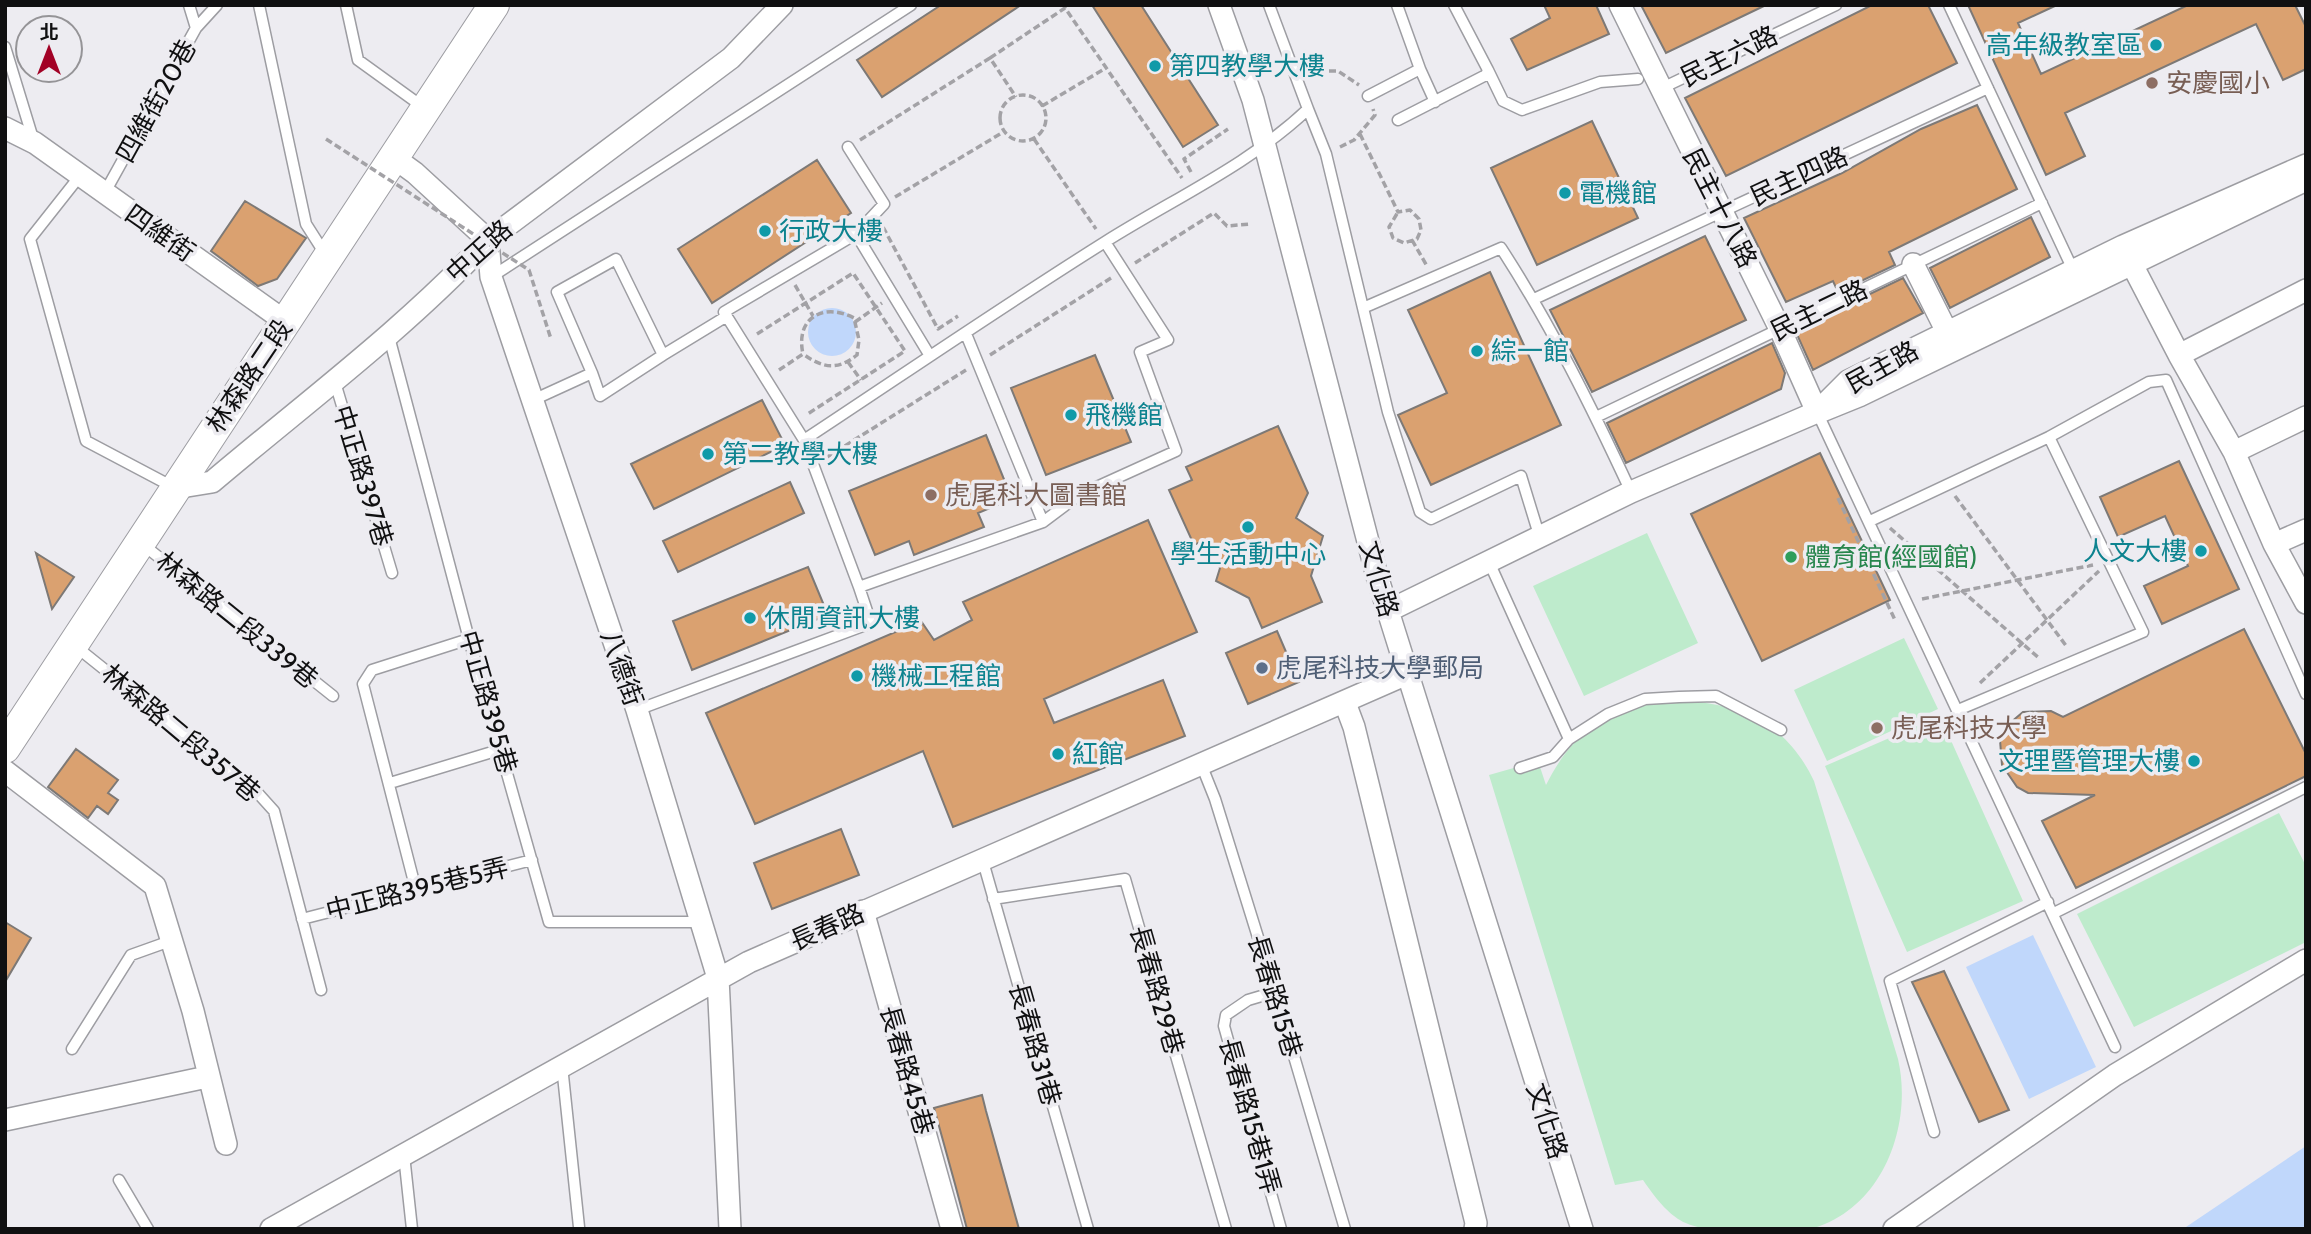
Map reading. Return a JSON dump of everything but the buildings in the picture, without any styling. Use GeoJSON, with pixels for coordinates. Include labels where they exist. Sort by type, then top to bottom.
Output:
{"type":"FeatureCollection","features":[{"type":"Feature","properties":{"kind":"main road","name":"林森路二段"},"geometry":{"type":"LineString","coordinates":[[5,748],[494,5]]}},
{"type":"Feature","properties":{"kind":"street","name":"中正路"},"geometry":{"type":"LineString","coordinates":[[175,488],[212,482],[388,333],[488,240],[731,58],[782,5]]}},
{"type":"Feature","properties":{"kind":"street","name":"文化路"},"geometry":{"type":"LineString","coordinates":[[1219,5],[1253,100],[1327,393],[1406,674],[1581,1229]]}},
{"type":"Feature","properties":{"kind":"street","name":"民主十八路"},"geometry":{"type":"LineString","coordinates":[[1620,5],[1723,211],[1817,412]]}},
{"type":"Feature","properties":{"kind":"street","name":"四維街"},"geometry":{"type":"LineString","coordinates":[[5,128],[35,143],[79,177],[286,322]]}},
{"type":"Feature","properties":{"kind":"street"},"geometry":{"type":"LineString","coordinates":[[393,157],[415,173],[488,240]]}},
{"type":"Feature","properties":{"kind":"street","name":"民主路"},"geometry":{"type":"LineString","coordinates":[[1388,611],[1631,492],[1817,412],[1848,381],[1952,341],[2306,165]]}},
{"type":"Feature","properties":{"kind":"street"},"geometry":{"type":"LineString","coordinates":[[2306,180],[2127,255],[2234,452],[2274,544],[2306,603]]}},
{"type":"Feature","properties":{"kind":"street","name":"八德街"},"geometry":{"type":"LineString","coordinates":[[488,240],[491,277],[637,710],[718,978],[730,1229]]}},
{"type":"Feature","properties":{"kind":"street"},"geometry":{"type":"LineString","coordinates":[[1913,264],[1952,341]]}},
{"type":"Feature","properties":{"kind":"street"},"geometry":{"type":"LineString","coordinates":[[2179,355],[2306,290]]}},
{"type":"Feature","properties":{"kind":"street"},"geometry":{"type":"LineString","coordinates":[[2234,452],[2306,417]]}},
{"type":"Feature","properties":{"kind":"street"},"geometry":{"type":"LineString","coordinates":[[2274,544],[2306,530]]}},
{"type":"Feature","properties":{"kind":"street","name":"長春路"},"geometry":{"type":"LineString","coordinates":[[271,1229],[718,978],[982,858],[1345,704],[1406,674]]}},
{"type":"Feature","properties":{"kind":"street"},"geometry":{"type":"LineString","coordinates":[[1345,704],[1354,727],[1476,1223],[1475,1229]]}},
{"type":"Feature","properties":{"kind":"street"},"geometry":{"type":"LineString","coordinates":[[5,771],[155,886],[173,940],[226,1144]]}},
{"type":"Feature","properties":{"kind":"street","name":"長春路45巷"},"geometry":{"type":"LineString","coordinates":[[863,911],[952,1229]]}},
{"type":"Feature","properties":{"kind":"street"},"geometry":{"type":"LineString","coordinates":[[1894,1229],[2115,1075],[2306,960]]}},
{"type":"Feature","properties":{"kind":"street"},"geometry":{"type":"LineString","coordinates":[[5,1120],[208,1077]]}},
{"type":"Feature","properties":{"kind":"lane","name":"四維街20巷"},"geometry":{"type":"LineString","coordinates":[[104,194],[196,28],[189,5]]}},
{"type":"Feature","properties":{"kind":"lane"},"geometry":{"type":"LineString","coordinates":[[196,28],[217,5]]}},
{"type":"Feature","properties":{"kind":"lane"},"geometry":{"type":"LineString","coordinates":[[259,5],[306,224],[328,259]]}},
{"type":"Feature","properties":{"kind":"lane"},"geometry":{"type":"LineString","coordinates":[[346,5],[358,60],[426,108]]}},
{"type":"Feature","properties":{"kind":"lane"},"geometry":{"type":"LineString","coordinates":[[491,277],[911,5]]}},
{"type":"Feature","properties":{"kind":"lane"},"geometry":{"type":"LineString","coordinates":[[1269,5],[1326,154],[1388,412],[1420,512],[1431,519],[1521,476],[1540,538]]}},
{"type":"Feature","properties":{"kind":"lane"},"geometry":{"type":"LineString","coordinates":[[1397,5],[1435,102]]}},
{"type":"Feature","properties":{"kind":"lane"},"geometry":{"type":"LineString","coordinates":[[1454,5],[1503,101],[1522,110],[1600,82],[1638,79]]}},
{"type":"Feature","properties":{"kind":"lane","name":"民主六路"},"geometry":{"type":"LineString","coordinates":[[1660,89],[1836,5]]}},
{"type":"Feature","properties":{"kind":"lane"},"geometry":{"type":"LineString","coordinates":[[1949,5],[2077,279]]}},
{"type":"Feature","properties":{"kind":"lane"},"geometry":{"type":"LineString","coordinates":[[5,47],[35,143]]}},
{"type":"Feature","properties":{"kind":"lane"},"geometry":{"type":"LineString","coordinates":[[1368,96],[1420,69]]}},
{"type":"Feature","properties":{"kind":"lane"},"geometry":{"type":"LineString","coordinates":[[1398,120],[1481,78],[1488,71]]}},
{"type":"Feature","properties":{"kind":"lane","name":"民主四路"},"geometry":{"type":"LineString","coordinates":[[1534,299],[1988,88]]}},
{"type":"Feature","properties":{"kind":"lane"},"geometry":{"type":"LineString","coordinates":[[804,440],[1105,242],[1265,146],[1308,109]]}},
{"type":"Feature","properties":{"kind":"lane"},"geometry":{"type":"LineString","coordinates":[[637,710],[870,623],[804,440],[724,312],[856,234],[884,204],[848,147]]}},
{"type":"Feature","properties":{"kind":"lane"},"geometry":{"type":"LineString","coordinates":[[79,177],[30,239],[86,441],[175,488]]}},
{"type":"Feature","properties":{"kind":"lane","name":"民主二路"},"geometry":{"type":"LineString","coordinates":[[1596,417],[2042,203]]}},
{"type":"Feature","properties":{"kind":"lane"},"geometry":{"type":"LineString","coordinates":[[856,234],[930,356]]}},
{"type":"Feature","properties":{"kind":"lane"},"geometry":{"type":"LineString","coordinates":[[859,587],[1043,522],[1079,495],[1176,451],[1140,352],[1168,340],[1105,242]]}},
{"type":"Feature","properties":{"kind":"lane"},"geometry":{"type":"LineString","coordinates":[[1363,308],[1501,248],[1534,299],[1596,417],[1631,492]]}},
{"type":"Feature","properties":{"kind":"lane"},"geometry":{"type":"LineString","coordinates":[[663,355],[616,259],[557,292],[600,396],[727,316]]}},
{"type":"Feature","properties":{"kind":"lane","name":"中正路395巷"},"geometry":{"type":"LineString","coordinates":[[388,333],[469,639],[549,922],[703,922]]}},
{"type":"Feature","properties":{"kind":"lane"},"geometry":{"type":"LineString","coordinates":[[966,334],[1043,522]]}},
{"type":"Feature","properties":{"kind":"lane"},"geometry":{"type":"LineString","coordinates":[[533,400],[592,373]]}},
{"type":"Feature","properties":{"kind":"lane","name":"中正路397巷"},"geometry":{"type":"LineString","coordinates":[[334,379],[393,573]]}},
{"type":"Feature","properties":{"kind":"lane"},"geometry":{"type":"LineString","coordinates":[[1874,519],[2049,437],[2149,382],[2166,380],[2306,694]]}},
{"type":"Feature","properties":{"kind":"lane"},"geometry":{"type":"LineString","coordinates":[[1817,412],[1874,519],[1907,602],[2115,1047]]}},
{"type":"Feature","properties":{"kind":"lane"},"geometry":{"type":"LineString","coordinates":[[1957,709],[2143,632],[2049,437]]}},
{"type":"Feature","properties":{"kind":"lane","name":"林森路二段339巷"},"geometry":{"type":"LineString","coordinates":[[141,543],[332,696]]}},
{"type":"Feature","properties":{"kind":"lane"},"geometry":{"type":"LineString","coordinates":[[1489,562],[1569,739]]}},
{"type":"Feature","properties":{"kind":"lane"},"geometry":{"type":"LineString","coordinates":[[416,890],[363,684],[372,670],[469,639]]}},
{"type":"Feature","properties":{"kind":"lane","name":"林森路二段357巷"},"geometry":{"type":"LineString","coordinates":[[74,645],[256,791],[274,811],[321,990]]}},
{"type":"Feature","properties":{"kind":"lane"},"geometry":{"type":"LineString","coordinates":[[1520,768],[1553,757],[1569,739],[1608,714],[1645,699],[1716,696],[1781,730]]}},
{"type":"Feature","properties":{"kind":"lane"},"geometry":{"type":"LineString","coordinates":[[390,783],[502,749]]}},
{"type":"Feature","properties":{"kind":"lane","name":"長春路15巷"},"geometry":{"type":"LineString","coordinates":[[1201,764],[1215,799],[1275,992],[1345,1229]]}},
{"type":"Feature","properties":{"kind":"lane"},"geometry":{"type":"LineString","coordinates":[[2054,913],[2306,787]]}},
{"type":"Feature","properties":{"kind":"lane","name":"長春路31巷"},"geometry":{"type":"LineString","coordinates":[[982,858],[1088,1229]]}},
{"type":"Feature","properties":{"kind":"lane","name":"中正路395巷5弄"},"geometry":{"type":"LineString","coordinates":[[302,919],[532,860]]}},
{"type":"Feature","properties":{"kind":"lane","name":"長春路29巷"},"geometry":{"type":"LineString","coordinates":[[993,899],[1125,879],[1226,1229]]}},
{"type":"Feature","properties":{"kind":"lane"},"geometry":{"type":"LineString","coordinates":[[1934,1132],[1890,981],[2048,902]]}},
{"type":"Feature","properties":{"kind":"lane"},"geometry":{"type":"LineString","coordinates":[[72,1049],[131,954],[173,940]]}},
{"type":"Feature","properties":{"kind":"lane","name":"長春路15巷1弄"},"geometry":{"type":"LineString","coordinates":[[1275,992],[1248,1000],[1226,1015],[1224,1026],[1281,1229]]}},
{"type":"Feature","properties":{"kind":"lane"},"geometry":{"type":"LineString","coordinates":[[562,1066],[579,1227]]}},
{"type":"Feature","properties":{"kind":"lane"},"geometry":{"type":"LineString","coordinates":[[404,1154],[412,1229]]}},
{"type":"Feature","properties":{"kind":"lane"},"geometry":{"type":"LineString","coordinates":[[119,1180],[148,1229]]}},
{"type":"Feature","properties":{"kind":"path"},"geometry":{"type":"LineString","coordinates":[[848,147],[1065,8],[1182,178]]}},
{"type":"Feature","properties":{"kind":"path"},"geometry":{"type":"LineString","coordinates":[[990,58],[1016,97]]}},
{"type":"Feature","properties":{"kind":"path"},"geometry":{"type":"LineString","coordinates":[[1042,106],[1106,68]]}},
{"type":"Feature","properties":{"kind":"path"},"geometry":{"type":"LineString","coordinates":[[1293,71],[1338,72],[1365,88],[1375,114],[1354,140],[1326,154]]}},
{"type":"Feature","properties":{"kind":"path"},"geometry":{"type":"LineString","coordinates":[[1016,97],[1031,97],[1042,106],[1046,120],[1044,128],[1034,139],[1021,141],[1005,131],[1002,111],[1016,97]]}},
{"type":"Feature","properties":{"kind":"path"},"geometry":{"type":"LineString","coordinates":[[1171,185],[1192,172],[1184,159],[1228,130]]}},
{"type":"Feature","properties":{"kind":"path"},"geometry":{"type":"LineString","coordinates":[[884,204],[1005,131]]}},
{"type":"Feature","properties":{"kind":"path"},"geometry":{"type":"LineString","coordinates":[[1360,134],[1398,212]]}},
{"type":"Feature","properties":{"kind":"path"},"geometry":{"type":"LineString","coordinates":[[326,139],[529,270],[551,339]]}},
{"type":"Feature","properties":{"kind":"path"},"geometry":{"type":"LineString","coordinates":[[1034,139],[1097,231],[1108,225]]}},
{"type":"Feature","properties":{"kind":"path"},"geometry":{"type":"LineString","coordinates":[[1410,210],[1419,219],[1421,230],[1417,239],[1404,243],[1393,237],[1389,227],[1398,212],[1410,210]]}},
{"type":"Feature","properties":{"kind":"path"},"geometry":{"type":"LineString","coordinates":[[876,213],[938,329],[961,315]]}},
{"type":"Feature","properties":{"kind":"path"},"geometry":{"type":"LineString","coordinates":[[813,466],[1214,213],[1227,226],[1250,224]]}},
{"type":"Feature","properties":{"kind":"path"},"geometry":{"type":"LineString","coordinates":[[1412,240],[1433,277]]}},
{"type":"Feature","properties":{"kind":"path"},"geometry":{"type":"LineString","coordinates":[[788,274],[813,316]]}},
{"type":"Feature","properties":{"kind":"path"},"geometry":{"type":"LineString","coordinates":[[756,332],[853,274],[905,351],[806,415]]}},
{"type":"Feature","properties":{"kind":"path"},"geometry":{"type":"LineString","coordinates":[[855,321],[893,295]]}},
{"type":"Feature","properties":{"kind":"path"},"geometry":{"type":"LineString","coordinates":[[839,310],[855,321],[859,340],[857,355],[848,362],[827,367],[803,354],[803,329],[813,316],[839,310]]}},
{"type":"Feature","properties":{"kind":"path"},"geometry":{"type":"LineString","coordinates":[[766,379],[803,354]]}},
{"type":"Feature","properties":{"kind":"path"},"geometry":{"type":"LineString","coordinates":[[848,362],[871,396]]}},
{"type":"Feature","properties":{"kind":"path"},"geometry":{"type":"LineString","coordinates":[[1947,485],[2076,660]]}},
{"type":"Feature","properties":{"kind":"path"},"geometry":{"type":"LineString","coordinates":[[1834,489],[1895,620]]}},
{"type":"Feature","properties":{"kind":"path"},"geometry":{"type":"LineString","coordinates":[[1874,519],[2053,670]]}},
{"type":"Feature","properties":{"kind":"path"},"geometry":{"type":"LineString","coordinates":[[1907,602],[2109,562]]}},
{"type":"Feature","properties":{"kind":"path"},"geometry":{"type":"LineString","coordinates":[[1957,709],[2021,644],[2109,562]]}},
{"type":"Feature","properties":{"kind":"green space"},"geometry":{"type":"Polygon","coordinates":[[[1647,533],[1698,643],[1584,696],[1533,586],[1647,533]]]}},
{"type":"Feature","properties":{"kind":"green space"},"geometry":{"type":"Polygon","coordinates":[[[1904,638],[1938,709],[1827,761],[1794,690],[1904,638]]]}},
{"type":"Feature","properties":{"kind":"green space"},"geometry":{"type":"Polygon","coordinates":[[[1650,700],[1701,702],[1746,714],[1766,724],[1784,738],[1800,757],[1814,781],[1898,1059],[1902,1084],[1896,1136],[1888,1160],[1875,1182],[1859,1202],[1838,1217],[1814,1228],[1793,1231],[1703,1228],[1679,1219],[1656,1198],[1643,1180],[1615,1185],[1489,775],[1538,761],[1546,785],[1566,753],[1588,730],[1615,714],[1650,700]]]}},
{"type":"Feature","properties":{"kind":"green space"},"geometry":{"type":"Polygon","coordinates":[[[1940,716],[2023,901],[1907,952],[1825,766],[1940,716]]]}},
{"type":"Feature","properties":{"kind":"green space"},"geometry":{"type":"Polygon","coordinates":[[[2279,813],[2306,866],[2306,942],[2134,1027],[2077,914],[2279,813]]]}},
{"type":"Feature","properties":{"kind":"water"},"geometry":{"type":"Polygon","coordinates":[[[832,308],[849,315],[856,332],[849,349],[832,356],[815,349],[808,332],[815,315],[832,308]]]}},
{"type":"Feature","properties":{"kind":"water"},"geometry":{"type":"Polygon","coordinates":[[[2033,935],[2096,1067],[2029,1099],[1966,967],[2033,935]]]}},
{"type":"Feature","properties":{"kind":"water"},"geometry":{"type":"Polygon","coordinates":[[[2306,1146],[2306,1229],[2183,1229],[2306,1146]]]}},
{"type":"Feature","properties":{"kind":"place","name":"高年級教室區"},"geometry":{"type":"Point","coordinates":[2156,45]}},
{"type":"Feature","properties":{"kind":"place","name":"第四教學大樓"},"geometry":{"type":"Point","coordinates":[1155,66]}},
{"type":"Feature","properties":{"kind":"place","name":"安慶國小"},"geometry":{"type":"Point","coordinates":[2152,83]}},
{"type":"Feature","properties":{"kind":"place","name":"電機館"},"geometry":{"type":"Point","coordinates":[1565,193]}},
{"type":"Feature","properties":{"kind":"place","name":"行政大樓"},"geometry":{"type":"Point","coordinates":[765,231]}},
{"type":"Feature","properties":{"kind":"place","name":"綜一館"},"geometry":{"type":"Point","coordinates":[1477,351]}},
{"type":"Feature","properties":{"kind":"place","name":"飛機館"},"geometry":{"type":"Point","coordinates":[1071,415]}},
{"type":"Feature","properties":{"kind":"place","name":"第二教學大樓"},"geometry":{"type":"Point","coordinates":[708,454]}},
{"type":"Feature","properties":{"kind":"place","name":"虎尾科大圖書館"},"geometry":{"type":"Point","coordinates":[931,495]}},
{"type":"Feature","properties":{"kind":"place","name":"學生活動中心"},"geometry":{"type":"Point","coordinates":[1248,527]}},
{"type":"Feature","properties":{"kind":"place","name":"人文大樓"},"geometry":{"type":"Point","coordinates":[2201,551]}},
{"type":"Feature","properties":{"kind":"place","name":"體育館(經國館)"},"geometry":{"type":"Point","coordinates":[1791,557]}},
{"type":"Feature","properties":{"kind":"place","name":"休閒資訊大樓"},"geometry":{"type":"Point","coordinates":[750,618]}},
{"type":"Feature","properties":{"kind":"place","name":"虎尾科技大學郵局"},"geometry":{"type":"Point","coordinates":[1262,668]}},
{"type":"Feature","properties":{"kind":"place","name":"機械工程館"},"geometry":{"type":"Point","coordinates":[857,676]}},
{"type":"Feature","properties":{"kind":"place","name":"虎尾科技大學"},"geometry":{"type":"Point","coordinates":[1877,728]}},
{"type":"Feature","properties":{"kind":"place","name":"紅館"},"geometry":{"type":"Point","coordinates":[1058,754]}},
{"type":"Feature","properties":{"kind":"place","name":"文理暨管理大樓"},"geometry":{"type":"Point","coordinates":[2194,761]}}]}
